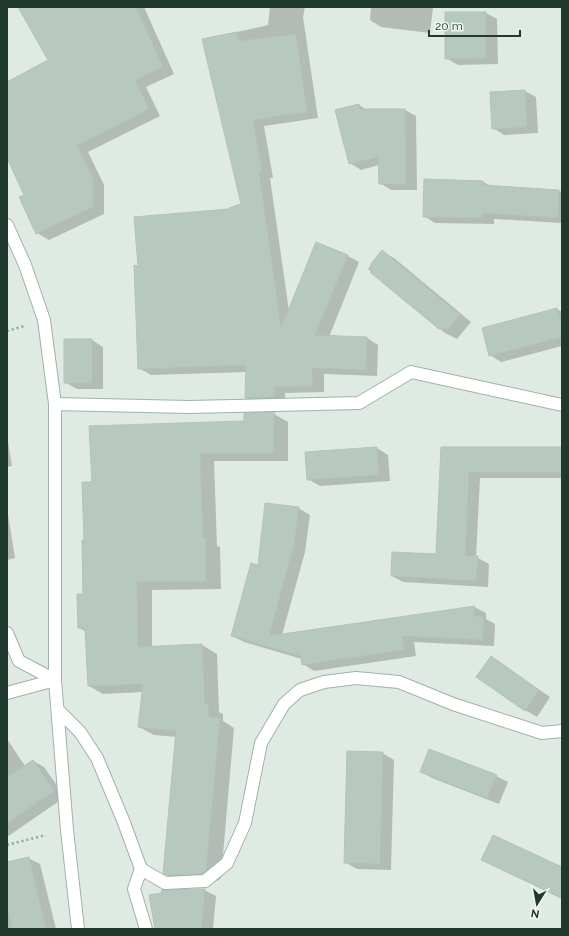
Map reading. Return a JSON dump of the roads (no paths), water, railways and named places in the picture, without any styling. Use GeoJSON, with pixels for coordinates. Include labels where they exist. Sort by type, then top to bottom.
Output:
{"type":"FeatureCollection","features":[{"type":"Feature","properties":{"kind":"street"},"geometry":{"type":"LineString","coordinates":[[7,225],[25,265],[44,320],[55,404],[55,680],[67,830],[78,929]]}},
{"type":"Feature","properties":{"kind":"street"},"geometry":{"type":"LineString","coordinates":[[55,404],[189,407],[359,403],[411,372],[562,405]]}},
{"type":"Feature","properties":{"kind":"street"},"geometry":{"type":"LineString","coordinates":[[7,633],[19,661],[55,680]]}},
{"type":"Feature","properties":{"kind":"street"},"geometry":{"type":"LineString","coordinates":[[140,869],[164,882],[205,880],[227,863],[245,824],[261,743],[284,704],[300,690],[324,682],[356,678],[399,682],[453,704],[542,733],[562,731]]}},
{"type":"Feature","properties":{"kind":"street"},"geometry":{"type":"LineString","coordinates":[[7,693],[55,680]]}},
{"type":"Feature","properties":{"kind":"street"},"geometry":{"type":"LineString","coordinates":[[58,710],[80,732],[97,758],[123,820],[140,869],[134,889],[146,929]]}}]}
